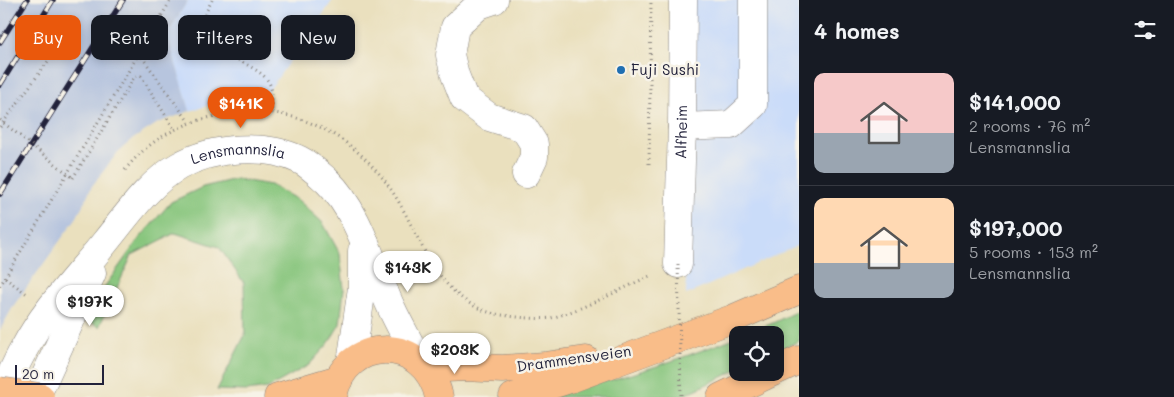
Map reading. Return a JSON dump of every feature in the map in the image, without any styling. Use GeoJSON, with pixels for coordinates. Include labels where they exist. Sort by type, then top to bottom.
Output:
{"type":"FeatureCollection","features":[{"type":"Feature","properties":{"kind":"main road","name":"Drammensveien"},"geometry":{"type":"LineString","coordinates":[[513,397],[570,379],[661,346],[732,319],[799,290]]}},
{"type":"Feature","properties":{"kind":"main road","name":"Drammensveien"},"geometry":{"type":"LineString","coordinates":[[424,366],[502,369],[545,366],[661,346]]}},
{"type":"Feature","properties":{"kind":"main road"},"geometry":{"type":"LineString","coordinates":[[278,397],[341,380],[361,356],[385,350],[409,355],[424,366],[436,384],[439,397]]}},
{"type":"Feature","properties":{"kind":"main road"},"geometry":{"type":"LineString","coordinates":[[784,367],[799,360]]}},
{"type":"Feature","properties":{"kind":"main road"},"geometry":{"type":"LineString","coordinates":[[721,397],[755,381]]}},
{"type":"Feature","properties":{"kind":"main road"},"geometry":{"type":"LineString","coordinates":[[0,391],[40,397]]}},
{"type":"Feature","properties":{"kind":"street"},"geometry":{"type":"LineString","coordinates":[[494,0],[479,5],[455,27],[450,55],[464,98],[489,117],[524,128],[534,144],[534,157],[526,174]]}},
{"type":"Feature","properties":{"kind":"street","name":"Alfheim"},"geometry":{"type":"LineString","coordinates":[[669,268],[682,127],[683,0]]}},
{"type":"Feature","properties":{"kind":"street"},"geometry":{"type":"LineString","coordinates":[[682,127],[731,125],[753,105],[753,0]]}},
{"type":"Feature","properties":{"kind":"street","name":"Lensmannslia"},"geometry":{"type":"LineString","coordinates":[[1,397],[24,349],[49,309],[144,195],[167,174],[194,159],[210,154],[246,150],[284,154],[300,160],[314,169],[340,196],[351,214],[388,300],[424,366]]}},
{"type":"Feature","properties":{"kind":"street","name":"Lensmannslia"},"geometry":{"type":"LineString","coordinates":[[341,380],[362,288],[362,239]]}},
{"type":"Feature","properties":{"kind":"street","name":"Lensmannslia"},"geometry":{"type":"LineString","coordinates":[[36,397],[107,240]]}},
{"type":"Feature","properties":{"kind":"path"},"geometry":{"type":"LineString","coordinates":[[162,15],[171,0]]}},
{"type":"Feature","properties":{"kind":"path"},"geometry":{"type":"LineString","coordinates":[[212,0],[202,23],[202,30],[215,46],[267,80],[272,92],[272,112]]}},
{"type":"Feature","properties":{"kind":"path"},"geometry":{"type":"LineString","coordinates":[[649,167],[651,0]]}},
{"type":"Feature","properties":{"kind":"path"},"geometry":{"type":"LineString","coordinates":[[0,127],[2,121],[48,60]]}},
{"type":"Feature","properties":{"kind":"path"},"geometry":{"type":"LineString","coordinates":[[0,286],[135,60]]}},
{"type":"Feature","properties":{"kind":"path"},"geometry":{"type":"LineString","coordinates":[[144,60],[188,122]]}},
{"type":"Feature","properties":{"kind":"path"},"geometry":{"type":"LineString","coordinates":[[2,121],[73,178],[135,76],[141,76],[174,129]]}},
{"type":"Feature","properties":{"kind":"path"},"geometry":{"type":"LineString","coordinates":[[285,113],[309,121],[329,131],[349,145],[377,170],[393,192],[427,256],[446,285],[463,300],[489,313],[515,317],[550,318],[669,268],[681,397]]}},
{"type":"Feature","properties":{"kind":"path"},"geometry":{"type":"LineString","coordinates":[[649,268],[649,276]]}},
{"type":"Feature","properties":{"kind":"path"},"geometry":{"type":"LineString","coordinates":[[5,278],[32,297]]}},
{"type":"Feature","properties":{"kind":"shaded area"},"geometry":{"type":"Polygon","coordinates":[[[0,0],[188,0],[168,33],[168,15],[91,15],[91,60],[168,60],[168,38],[190,111],[158,123],[133,139],[118,152],[92,186],[77,217],[14,305],[0,330],[0,0]]]}},
{"type":"Feature","properties":{"kind":"shaded area"},"geometry":{"type":"Polygon","coordinates":[[[188,0],[333,0],[322,15],[281,15],[281,60],[290,60],[260,103],[220,102],[190,111],[168,38],[168,33],[178,17],[178,60],[271,60],[271,15],[179,15],[188,0]]]}},
{"type":"Feature","properties":{"kind":"shaded area"},"geometry":{"type":"Polygon","coordinates":[[[688,0],[799,0],[799,245],[686,295],[688,0]]]}},
{"type":"Feature","properties":{"kind":"green space"},"geometry":{"type":"Polygon","coordinates":[[[236,179],[271,185],[298,200],[323,223],[340,254],[344,289],[340,324],[328,344],[309,365],[268,388],[247,391],[217,390],[245,335],[244,283],[219,247],[175,233],[132,255],[99,327],[83,317],[138,240],[171,202],[203,187],[236,179]]]}},
{"type":"Feature","properties":{"kind":"green space"},"geometry":{"type":"Polygon","coordinates":[[[799,310],[799,341],[784,348],[784,326],[765,326],[799,310]]]}},
{"type":"Feature","properties":{"kind":"green space"},"geometry":{"type":"Polygon","coordinates":[[[729,340],[729,374],[680,397],[550,397],[569,390],[618,378],[729,340]]]}},
{"type":"Feature","properties":{"kind":"railway"},"geometry":{"type":"LineString","coordinates":[[0,42],[27,0]]}},
{"type":"Feature","properties":{"kind":"railway"},"geometry":{"type":"LineString","coordinates":[[0,85],[53,0]]}},
{"type":"Feature","properties":{"kind":"railway"},"geometry":{"type":"LineString","coordinates":[[0,194],[123,0]]}},
{"type":"Feature","properties":{"kind":"place","name":"Fuji Sushi"},"geometry":{"type":"Point","coordinates":[621,70]}}]}
